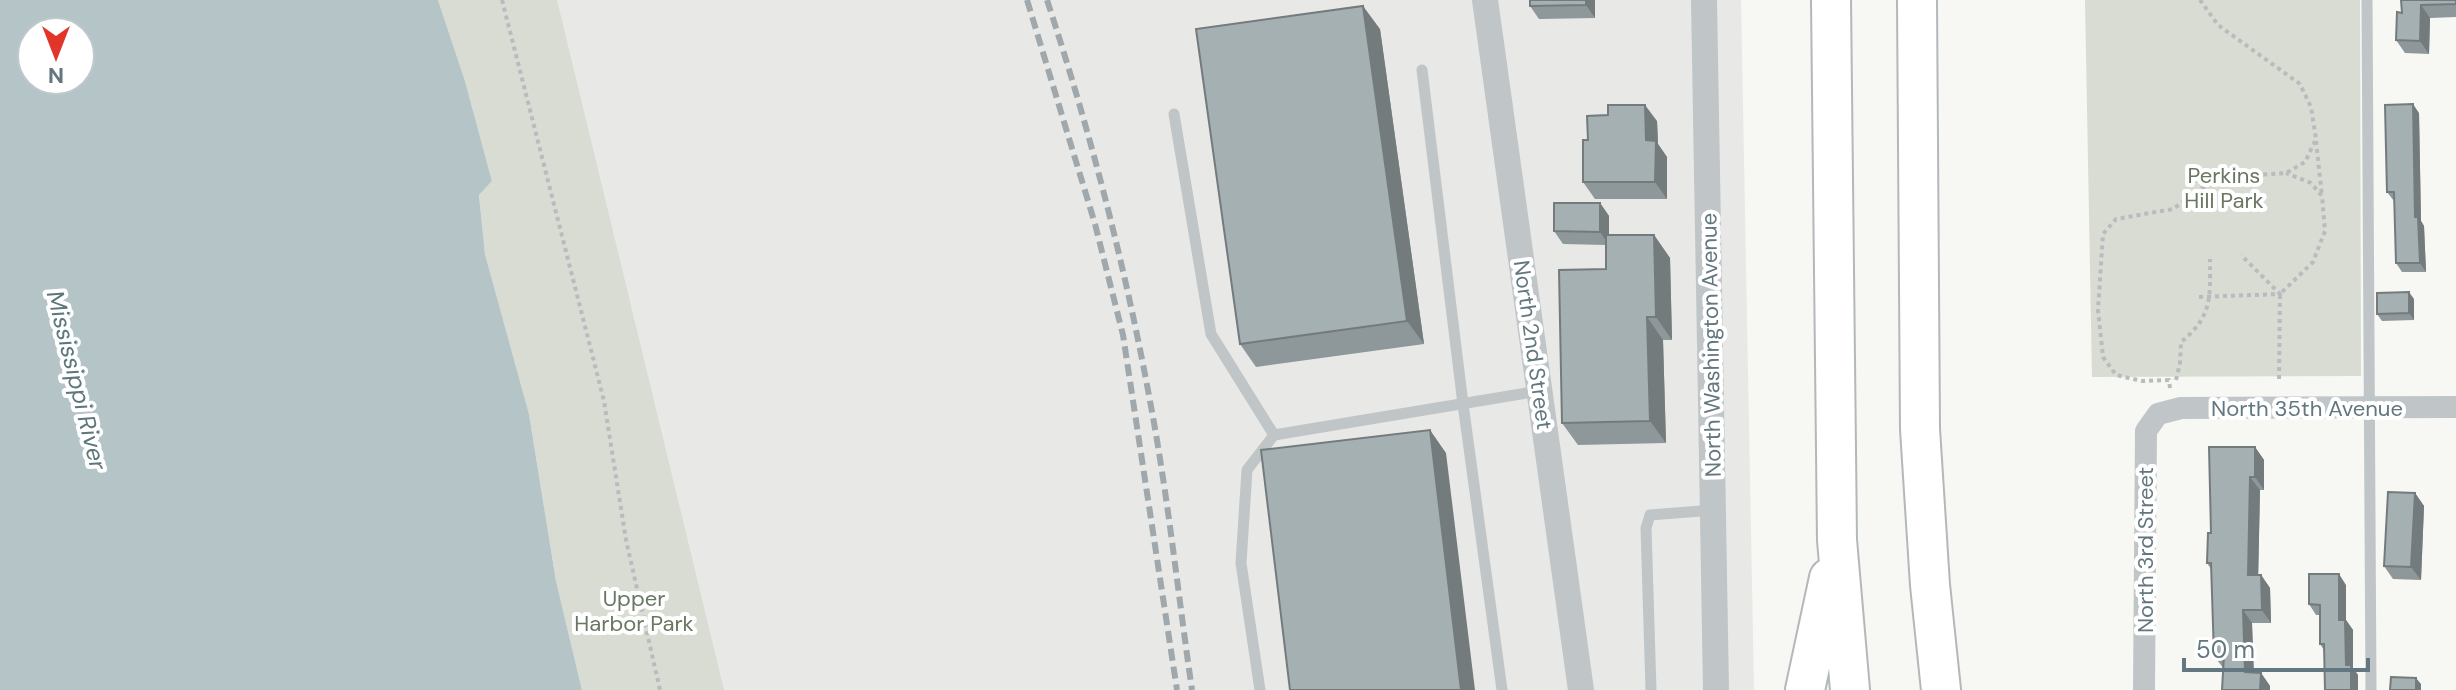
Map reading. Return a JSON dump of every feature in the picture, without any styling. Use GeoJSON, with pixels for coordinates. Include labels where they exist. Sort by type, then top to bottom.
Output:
{"type":"FeatureCollection","features":[{"type":"Feature","properties":{"kind":"highway"},"geometry":{"type":"LineString","coordinates":[[1831,0],[1837,540],[1850,690]]}},
{"type":"Feature","properties":{"kind":"highway"},"geometry":{"type":"LineString","coordinates":[[1917,0],[1920,429],[1930,585],[1941,690]]}},
{"type":"Feature","properties":{"kind":"highway"},"geometry":{"type":"LineString","coordinates":[[1920,429],[1959,690]]}},
{"type":"Feature","properties":{"kind":"highway"},"geometry":{"type":"LineString","coordinates":[[1805,690],[1837,540]]}},
{"type":"Feature","properties":{"kind":"street","name":"North 2nd Street"},"geometry":{"type":"LineString","coordinates":[[1485,0],[1581,690]]}},
{"type":"Feature","properties":{"kind":"street","name":"North Washington Avenue"},"geometry":{"type":"LineString","coordinates":[[1704,0],[1716,690]]}},
{"type":"Feature","properties":{"kind":"street","name":"North 35th Avenue"},"geometry":{"type":"LineString","coordinates":[[2158,414],[2181,408],[2456,407]]}},
{"type":"Feature","properties":{"kind":"street","name":"North 3rd Street"},"geometry":{"type":"LineString","coordinates":[[2144,690],[2146,431],[2158,414]]}},
{"type":"Feature","properties":{"kind":"lane"},"geometry":{"type":"LineString","coordinates":[[2367,0],[2371,690]]}},
{"type":"Feature","properties":{"kind":"lane"},"geometry":{"type":"LineString","coordinates":[[1422,70],[1502,690]]}},
{"type":"Feature","properties":{"kind":"lane"},"geometry":{"type":"LineString","coordinates":[[1174,114],[1211,334],[1274,435]]}},
{"type":"Feature","properties":{"kind":"lane"},"geometry":{"type":"LineString","coordinates":[[1260,690],[1241,563],[1247,470],[1274,435],[1540,391]]}},
{"type":"Feature","properties":{"kind":"lane"},"geometry":{"type":"LineString","coordinates":[[1651,690],[1646,528],[1650,515],[1714,510]]}},
{"type":"Feature","properties":{"kind":"path"},"geometry":{"type":"LineString","coordinates":[[502,0],[604,401],[626,540],[660,690]]}},
{"type":"Feature","properties":{"kind":"path"},"geometry":{"type":"LineString","coordinates":[[2199,297],[2280,294],[2313,262],[2325,231],[2311,107],[2300,84],[2218,25],[2200,0]]}},
{"type":"Feature","properties":{"kind":"path"},"geometry":{"type":"LineString","coordinates":[[2286,173],[2305,162],[2316,139]]}},
{"type":"Feature","properties":{"kind":"path"},"geometry":{"type":"LineString","coordinates":[[2169,380],[2142,381],[2116,375],[2103,357],[2098,310],[2103,234],[2116,219],[2173,209],[2205,186],[2256,175],[2286,173],[2311,183],[2322,196]]}},
{"type":"Feature","properties":{"kind":"path"},"geometry":{"type":"LineString","coordinates":[[2241,255],[2280,294],[2279,379]]}},
{"type":"Feature","properties":{"kind":"path"},"geometry":{"type":"LineString","coordinates":[[2176,380],[2181,342],[2205,317],[2210,296],[2210,259]]}},
{"type":"Feature","properties":{"kind":"shaded area"},"geometry":{"type":"Polygon","coordinates":[[[555,0],[1741,0],[1754,690],[716,690],[555,0]]]}},
{"type":"Feature","properties":{"kind":"green space","name":"Upper Harbor Park"},"geometry":{"type":"Polygon","coordinates":[[[438,0],[557,0],[724,690],[582,690],[556,581],[529,414],[485,254],[479,195],[492,181],[465,81],[438,0]]]}},
{"type":"Feature","properties":{"kind":"green space","name":"Perkins Hill Park"},"geometry":{"type":"Polygon","coordinates":[[[2085,0],[2360,0],[2361,376],[2092,377],[2085,0]]]}},
{"type":"Feature","properties":{"kind":"water","name":"Mississippi River"},"geometry":{"type":"Polygon","coordinates":[[[0,0],[438,0],[465,81],[492,181],[479,195],[485,254],[529,414],[556,581],[582,690],[0,690],[0,0]]]}},
{"type":"Feature","properties":{"kind":"building"},"geometry":{"type":"Polygon","coordinates":[[[1530,0],[1586,0],[1586,5],[1530,6],[1530,0]]]}},
{"type":"Feature","properties":{"kind":"building"},"geometry":{"type":"Polygon","coordinates":[[[2401,0],[2456,0],[2456,4],[2421,5],[2420,41],[2396,40],[2397,12],[2402,13],[2401,0]]]}},
{"type":"Feature","properties":{"kind":"building"},"geometry":{"type":"Polygon","coordinates":[[[1363,6],[1407,321],[1240,344],[1196,29],[1363,6]]]}},
{"type":"Feature","properties":{"kind":"building"},"geometry":{"type":"Polygon","coordinates":[[[2413,104],[2415,217],[2418,217],[2420,263],[2396,263],[2394,192],[2387,192],[2385,105],[2413,104]]]}},
{"type":"Feature","properties":{"kind":"building"},"geometry":{"type":"Polygon","coordinates":[[[1608,105],[1645,105],[1646,140],[1656,141],[1655,182],[1583,182],[1583,140],[1588,140],[1587,116],[1608,115],[1608,105]]]}},
{"type":"Feature","properties":{"kind":"building"},"geometry":{"type":"Polygon","coordinates":[[[1554,203],[1600,203],[1600,232],[1554,231],[1554,203]]]}},
{"type":"Feature","properties":{"kind":"building"},"geometry":{"type":"Polygon","coordinates":[[[1606,235],[1654,235],[1656,317],[1647,317],[1650,421],[1562,423],[1559,270],[1606,269],[1606,235]]]}},
{"type":"Feature","properties":{"kind":"building"},"geometry":{"type":"Polygon","coordinates":[[[2409,292],[2409,313],[2377,314],[2377,293],[2409,292]]]}},
{"type":"Feature","properties":{"kind":"building"},"geometry":{"type":"Polygon","coordinates":[[[1430,430],[1461,690],[1290,690],[1261,450],[1430,430]]]}},
{"type":"Feature","properties":{"kind":"building"},"geometry":{"type":"Polygon","coordinates":[[[2209,447],[2255,447],[2255,477],[2250,477],[2248,575],[2261,575],[2262,610],[2243,610],[2245,672],[2261,673],[2260,690],[2222,690],[2224,655],[2214,656],[2211,563],[2207,563],[2208,533],[2211,533],[2209,447]]]}},
{"type":"Feature","properties":{"kind":"building"},"geometry":{"type":"Polygon","coordinates":[[[2388,492],[2415,493],[2411,567],[2384,566],[2388,492]]]}},
{"type":"Feature","properties":{"kind":"building"},"geometry":{"type":"Polygon","coordinates":[[[2309,574],[2339,574],[2339,620],[2345,620],[2346,665],[2351,665],[2351,690],[2325,690],[2320,605],[2309,604],[2309,574]]]}},
{"type":"Feature","properties":{"kind":"building"},"geometry":{"type":"Polygon","coordinates":[[[2391,677],[2416,678],[2416,690],[2390,690],[2391,677]]]}},
{"type":"Feature","properties":{"kind":"railway"},"geometry":{"type":"LineString","coordinates":[[1027,0],[1095,224],[1123,335],[1177,690]]}},
{"type":"Feature","properties":{"kind":"railway"},"geometry":{"type":"LineString","coordinates":[[1047,0],[1105,199],[1140,350],[1162,473],[1192,690]]}}]}
